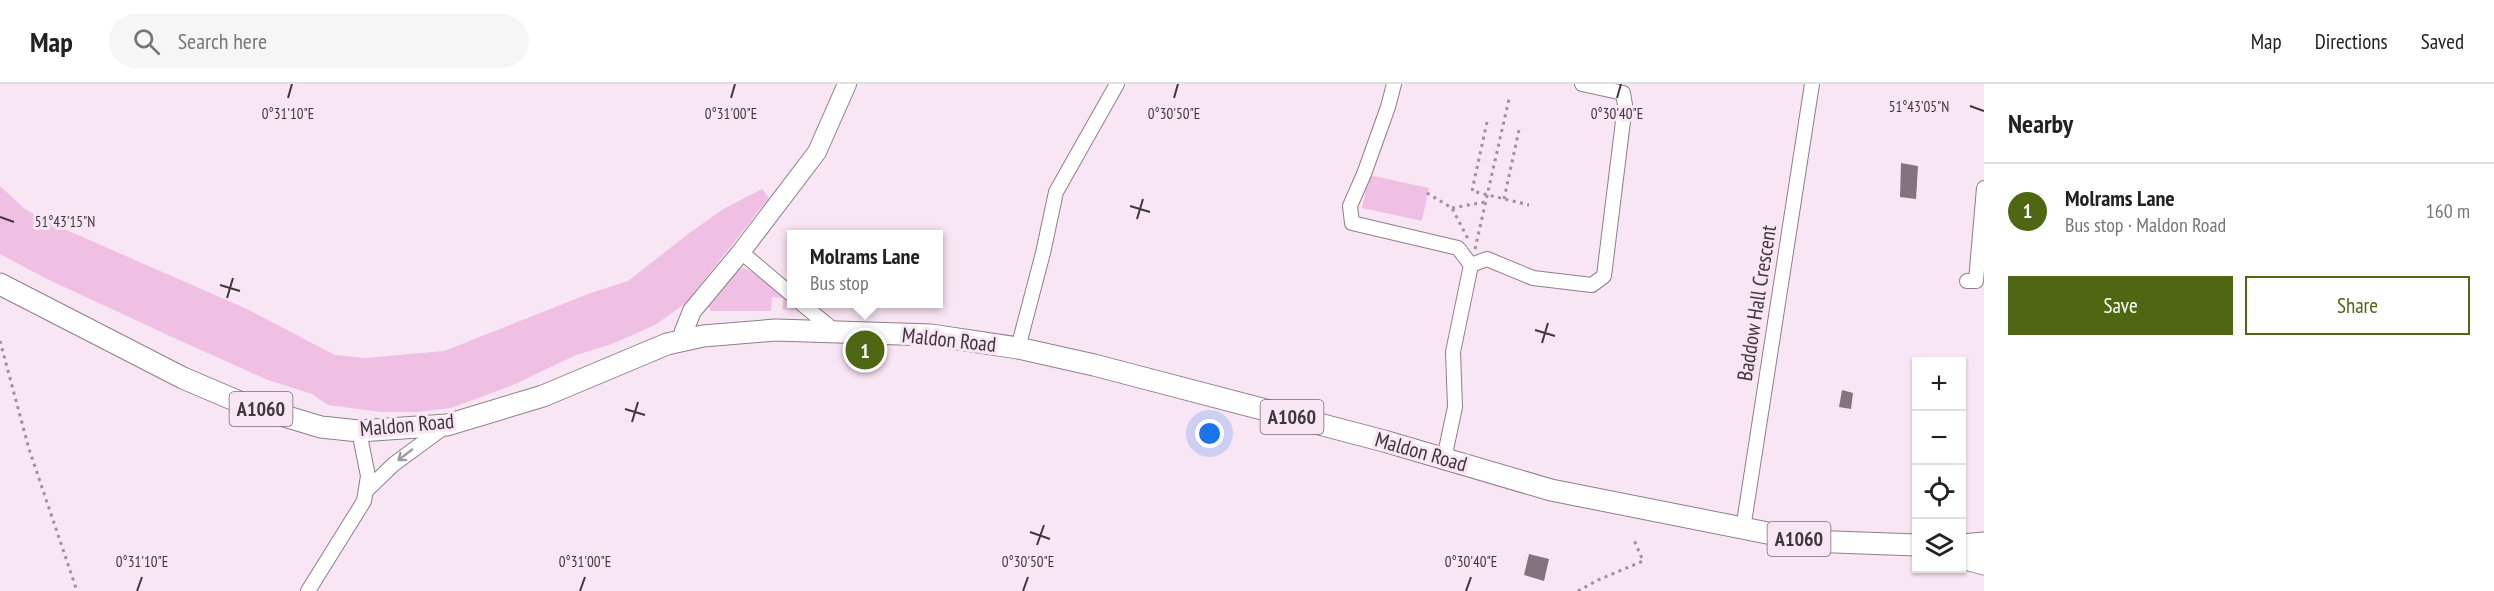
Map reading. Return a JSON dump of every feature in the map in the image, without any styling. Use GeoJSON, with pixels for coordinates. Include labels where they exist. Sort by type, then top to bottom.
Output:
{"type":"FeatureCollection","features":[{"type":"Feature","properties":{"kind":"main road","name":"Maldon Road"},"geometry":{"type":"LineString","coordinates":[[0,284],[183,378],[244,404],[321,427],[359,431],[447,425],[543,396],[636,355],[685,339],[776,330],[931,335],[1018,348],[1384,441],[1534,486],[1808,541],[1912,547]]}},
{"type":"Feature","properties":{"kind":"main road"},"geometry":{"type":"LineString","coordinates":[[1966,544],[1984,543]]}},
{"type":"Feature","properties":{"kind":"main road"},"geometry":{"type":"LineString","coordinates":[[1966,559],[1984,564]]}},
{"type":"Feature","properties":{"kind":"street"},"geometry":{"type":"LineString","coordinates":[[685,339],[684,331],[692,311],[741,252],[817,152],[848,84]]}},
{"type":"Feature","properties":{"kind":"street"},"geometry":{"type":"LineString","coordinates":[[1018,348],[1043,253],[1056,192],[1117,84]]}},
{"type":"Feature","properties":{"kind":"street"},"geometry":{"type":"LineString","coordinates":[[1394,84],[1368,163],[1350,206],[1352,223],[1458,248],[1471,265],[1453,352],[1455,407],[1444,459]]}},
{"type":"Feature","properties":{"kind":"street"},"geometry":{"type":"LineString","coordinates":[[1471,265],[1487,259],[1533,278],[1592,285],[1605,276],[1625,105],[1623,93],[1582,84]]}},
{"type":"Feature","properties":{"kind":"street","name":"Baddow Hall Crescent"},"geometry":{"type":"LineString","coordinates":[[1743,529],[1812,84]]}},
{"type":"Feature","properties":{"kind":"street"},"geometry":{"type":"LineString","coordinates":[[1967,281],[1976,281],[1984,188]]}},
{"type":"Feature","properties":{"kind":"street"},"geometry":{"type":"LineString","coordinates":[[741,252],[787,291]]}},
{"type":"Feature","properties":{"kind":"street"},"geometry":{"type":"LineString","coordinates":[[808,308],[836,332]]}},
{"type":"Feature","properties":{"kind":"street"},"geometry":{"type":"LineString","coordinates":[[367,490],[401,458],[447,425]]}},
{"type":"Feature","properties":{"kind":"street"},"geometry":{"type":"LineString","coordinates":[[308,591],[364,501],[368,476],[359,431]]}},
{"type":"Feature","properties":{"kind":"path"},"geometry":{"type":"LineString","coordinates":[[1427,193],[1452,208],[1465,232],[1473,255],[1509,99]]}},
{"type":"Feature","properties":{"kind":"path"},"geometry":{"type":"LineString","coordinates":[[1487,122],[1472,191],[1529,205]]}},
{"type":"Feature","properties":{"kind":"path"},"geometry":{"type":"LineString","coordinates":[[1503,199],[1519,130]]}},
{"type":"Feature","properties":{"kind":"path"},"geometry":{"type":"LineString","coordinates":[[1452,208],[1485,202]]}},
{"type":"Feature","properties":{"kind":"path"},"geometry":{"type":"LineString","coordinates":[[0,341],[29,449],[76,591]]}},
{"type":"Feature","properties":{"kind":"path"},"geometry":{"type":"LineString","coordinates":[[1578,591],[1643,561],[1634,540]]}},
{"type":"Feature","properties":{"kind":"shaded area"},"geometry":{"type":"Polygon","coordinates":[[[1369,175],[1429,188],[1422,221],[1362,208],[1369,175]]]}},
{"type":"Feature","properties":{"kind":"shaded area"},"geometry":{"type":"Polygon","coordinates":[[[0,186],[26,210],[55,225],[247,309],[335,355],[365,358],[444,351],[588,294],[628,281],[725,208],[762,189],[769,198],[686,303],[655,325],[612,344],[576,355],[511,386],[451,408],[418,412],[381,412],[328,405],[312,394],[268,380],[172,337],[47,279],[0,254],[0,186]]]}},
{"type":"Feature","properties":{"kind":"shaded area"},"geometry":{"type":"Polygon","coordinates":[[[743,268],[753,272],[787,300],[787,308],[795,308],[796,310],[783,310],[783,298],[772,297],[771,311],[711,311],[707,305],[737,270],[743,268]]]}},
{"type":"Feature","properties":{"kind":"building"},"geometry":{"type":"Polygon","coordinates":[[[1901,163],[1918,166],[1916,199],[1900,197],[1901,163]]]}},
{"type":"Feature","properties":{"kind":"building"},"geometry":{"type":"Polygon","coordinates":[[[1842,390],[1853,393],[1851,409],[1839,407],[1842,390]]]}},
{"type":"Feature","properties":{"kind":"building"},"geometry":{"type":"Polygon","coordinates":[[[1529,554],[1549,559],[1544,581],[1524,575],[1529,554]]]}},
{"type":"Feature","properties":{"kind":"place","name":"Molrams Lane"},"geometry":{"type":"Point","coordinates":[865,350]}}]}
